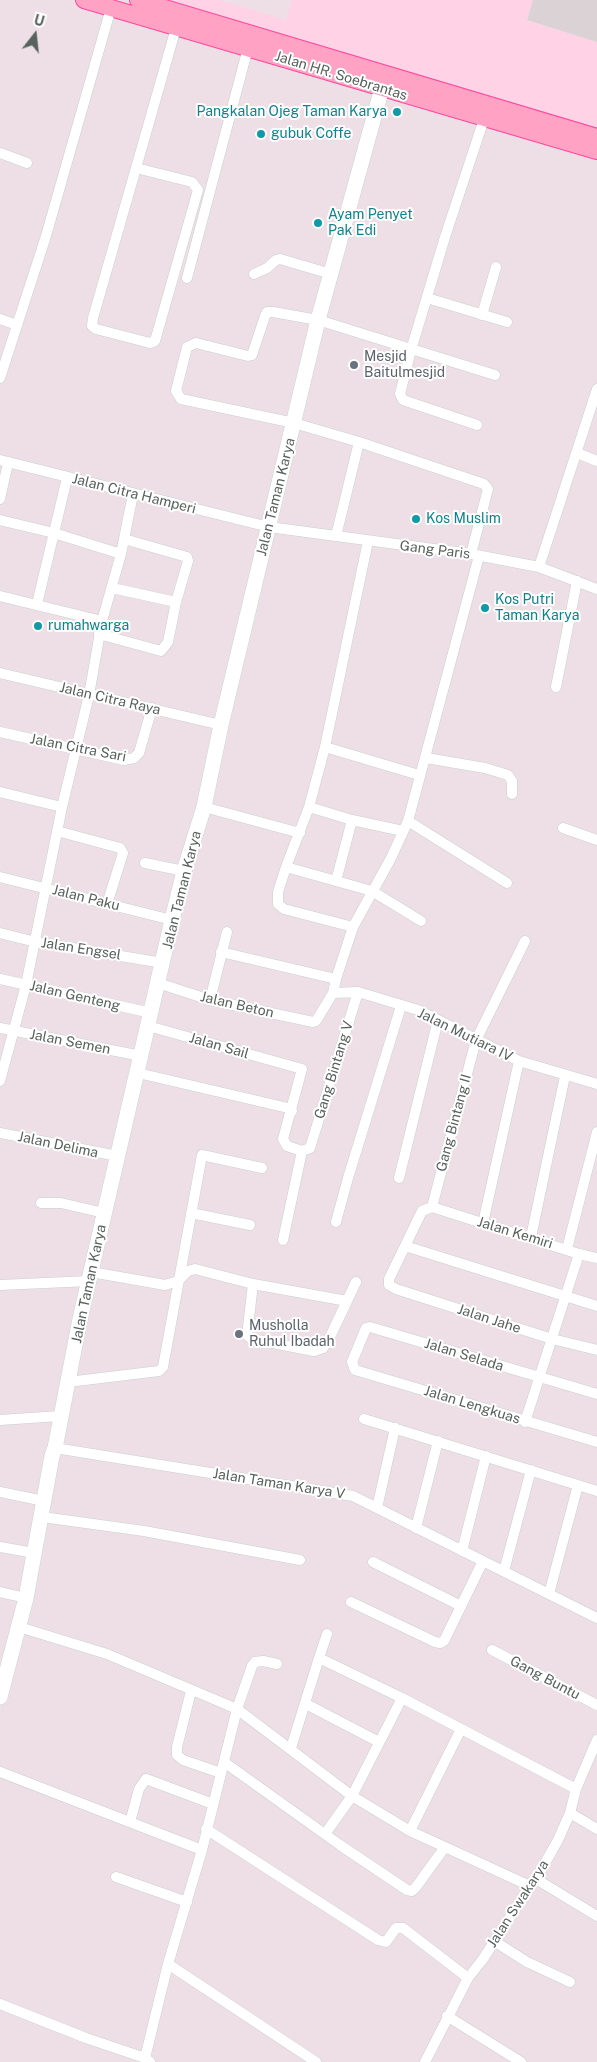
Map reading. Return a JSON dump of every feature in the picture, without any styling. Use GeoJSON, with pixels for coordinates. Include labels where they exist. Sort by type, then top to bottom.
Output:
{"type":"FeatureCollection","features":[{"type":"Feature","properties":{"kind":"main road","name":"Jalan HR. Soebrantas"},"geometry":{"type":"LineString","coordinates":[[85,0],[484,119],[573,137],[597,137]]}},
{"type":"Feature","properties":{"kind":"main road","name":"Jalan HR. Soebrantas"},"geometry":{"type":"LineString","coordinates":[[138,0],[573,137],[597,152]]}},
{"type":"Feature","properties":{"kind":"street"},"geometry":{"type":"LineString","coordinates":[[0,378],[46,236],[111,8]]}},
{"type":"Feature","properties":{"kind":"street"},"geometry":{"type":"LineString","coordinates":[[136,168],[192,182],[198,190],[155,341],[150,343],[96,329],[92,326],[136,168],[176,28]]}},
{"type":"Feature","properties":{"kind":"street"},"geometry":{"type":"LineString","coordinates":[[187,278],[248,48]]}},
{"type":"Feature","properties":{"kind":"street","name":"Jalan Taman Karya"},"geometry":{"type":"LineString","coordinates":[[1,1692],[26,1598],[52,1456],[90,1276],[172,920],[184,871],[204,807],[221,725],[318,320],[382,88]]}},
{"type":"Feature","properties":{"kind":"street"},"geometry":{"type":"LineString","coordinates":[[477,425],[403,400],[400,394],[406,349],[427,298],[484,119]]}},
{"type":"Feature","properties":{"kind":"street"},"geometry":{"type":"LineString","coordinates":[[0,153],[28,163]]}},
{"type":"Feature","properties":{"kind":"street"},"geometry":{"type":"LineString","coordinates":[[254,274],[267,268],[276,260],[280,260],[331,274]]}},
{"type":"Feature","properties":{"kind":"street"},"geometry":{"type":"LineString","coordinates":[[482,314],[496,267]]}},
{"type":"Feature","properties":{"kind":"street"},"geometry":{"type":"LineString","coordinates":[[427,298],[507,322]]}},
{"type":"Feature","properties":{"kind":"street"},"geometry":{"type":"LineString","coordinates":[[333,993],[353,927],[391,858],[408,821],[419,774],[426,758],[475,555],[488,489],[484,484],[359,442],[294,423],[181,399],[176,392],[187,347],[196,343],[248,356],[252,355],[267,312],[273,312],[318,320],[406,349],[495,375]]}},
{"type":"Feature","properties":{"kind":"street"},"geometry":{"type":"LineString","coordinates":[[0,320],[17,325]]}},
{"type":"Feature","properties":{"kind":"street"},"geometry":{"type":"LineString","coordinates":[[539,567],[594,407],[597,389]]}},
{"type":"Feature","properties":{"kind":"street"},"geometry":{"type":"LineString","coordinates":[[336,536],[359,442]]}},
{"type":"Feature","properties":{"kind":"street"},"geometry":{"type":"LineString","coordinates":[[577,453],[597,461]]}},
{"type":"Feature","properties":{"kind":"street"},"geometry":{"type":"LineString","coordinates":[[0,499],[4,462]]}},
{"type":"Feature","properties":{"kind":"street","name":"Jalan Citra Hamperi"},"geometry":{"type":"LineString","coordinates":[[4,462],[269,527]]}},
{"type":"Feature","properties":{"kind":"street"},"geometry":{"type":"LineString","coordinates":[[37,604],[67,478]]}},
{"type":"Feature","properties":{"kind":"street"},"geometry":{"type":"LineString","coordinates":[[1,1075],[36,942],[62,807],[89,695],[102,621],[121,554],[133,494]]}},
{"type":"Feature","properties":{"kind":"street"},"geometry":{"type":"LineString","coordinates":[[0,520],[54,533],[121,554]]}},
{"type":"Feature","properties":{"kind":"street","name":"Gang Paris"},"geometry":{"type":"LineString","coordinates":[[269,527],[475,555],[539,567],[597,589]]}},
{"type":"Feature","properties":{"kind":"street"},"geometry":{"type":"LineString","coordinates":[[100,634],[161,652],[168,642],[176,602],[188,561],[186,557],[124,539]]}},
{"type":"Feature","properties":{"kind":"street"},"geometry":{"type":"LineString","coordinates":[[353,927],[284,910],[278,904],[278,892],[309,807],[325,747],[368,541]]}},
{"type":"Feature","properties":{"kind":"street"},"geometry":{"type":"LineString","coordinates":[[556,687],[577,581]]}},
{"type":"Feature","properties":{"kind":"street"},"geometry":{"type":"LineString","coordinates":[[112,588],[176,602]]}},
{"type":"Feature","properties":{"kind":"street"},"geometry":{"type":"LineString","coordinates":[[0,596],[102,621]]}},
{"type":"Feature","properties":{"kind":"street","name":"Jalan Citra Raya"},"geometry":{"type":"LineString","coordinates":[[0,673],[221,725]]}},
{"type":"Feature","properties":{"kind":"street","name":"Jalan Citra Sari"},"geometry":{"type":"LineString","coordinates":[[0,732],[124,760],[134,758],[139,753],[152,708]]}},
{"type":"Feature","properties":{"kind":"street"},"geometry":{"type":"LineString","coordinates":[[325,747],[419,774]]}},
{"type":"Feature","properties":{"kind":"street"},"geometry":{"type":"LineString","coordinates":[[426,758],[485,768],[508,775],[512,781],[512,794]]}},
{"type":"Feature","properties":{"kind":"street"},"geometry":{"type":"LineString","coordinates":[[0,792],[62,807]]}},
{"type":"Feature","properties":{"kind":"street"},"geometry":{"type":"LineString","coordinates":[[204,807],[300,832]]}},
{"type":"Feature","properties":{"kind":"street"},"geometry":{"type":"LineString","coordinates":[[309,807],[352,820],[403,831]]}},
{"type":"Feature","properties":{"kind":"street"},"geometry":{"type":"LineString","coordinates":[[336,881],[352,820]]}},
{"type":"Feature","properties":{"kind":"street"},"geometry":{"type":"LineString","coordinates":[[408,821],[507,883]]}},
{"type":"Feature","properties":{"kind":"street"},"geometry":{"type":"LineString","coordinates":[[563,828],[597,840]]}},
{"type":"Feature","properties":{"kind":"street"},"geometry":{"type":"LineString","coordinates":[[57,831],[120,848],[124,853],[107,904]]}},
{"type":"Feature","properties":{"kind":"street"},"geometry":{"type":"LineString","coordinates":[[144,863],[184,871]]}},
{"type":"Feature","properties":{"kind":"street"},"geometry":{"type":"LineString","coordinates":[[286,866],[372,892],[421,921]]}},
{"type":"Feature","properties":{"kind":"street","name":"Jalan Paku"},"geometry":{"type":"LineString","coordinates":[[0,877],[172,920]]}},
{"type":"Feature","properties":{"kind":"street"},"geometry":{"type":"LineString","coordinates":[[210,1000],[227,932]]}},
{"type":"Feature","properties":{"kind":"street","name":"Jalan Engsel"},"geometry":{"type":"LineString","coordinates":[[0,933],[36,942],[163,963]]}},
{"type":"Feature","properties":{"kind":"street","name":"Gang Bintang II"},"geometry":{"type":"LineString","coordinates":[[432,1206],[476,1040],[525,941]]}},
{"type":"Feature","properties":{"kind":"street"},"geometry":{"type":"LineString","coordinates":[[221,952],[336,979]]}},
{"type":"Feature","properties":{"kind":"street","name":"Jalan Genteng"},"geometry":{"type":"LineString","coordinates":[[0,979],[149,1019]]}},
{"type":"Feature","properties":{"kind":"street","name":"Jalan Beton"},"geometry":{"type":"LineString","coordinates":[[158,984],[210,1000],[316,1021],[333,993]]}},
{"type":"Feature","properties":{"kind":"street","name":"Jalan Mutiara IV"},"geometry":{"type":"LineString","coordinates":[[333,993],[358,992],[418,1010],[519,1061],[597,1084]]}},
{"type":"Feature","properties":{"kind":"street","name":"Gang Bintang V"},"geometry":{"type":"LineString","coordinates":[[283,1240],[306,1150],[358,992]]}},
{"type":"Feature","properties":{"kind":"street"},"geometry":{"type":"LineString","coordinates":[[336,1222],[401,1006]]}},
{"type":"Feature","properties":{"kind":"street","name":"Jalan Sail"},"geometry":{"type":"LineString","coordinates":[[149,1019],[302,1069],[292,1111]]}},
{"type":"Feature","properties":{"kind":"street"},"geometry":{"type":"LineString","coordinates":[[399,1178],[438,1020]]}},
{"type":"Feature","properties":{"kind":"street","name":"Jalan Semen"},"geometry":{"type":"LineString","coordinates":[[0,1028],[141,1056]]}},
{"type":"Feature","properties":{"kind":"street"},"geometry":{"type":"LineString","coordinates":[[483,1223],[519,1061]]}},
{"type":"Feature","properties":{"kind":"street"},"geometry":{"type":"LineString","coordinates":[[138,1073],[288,1108],[292,1111],[283,1140],[287,1146],[306,1150]]}},
{"type":"Feature","properties":{"kind":"street"},"geometry":{"type":"LineString","coordinates":[[531,1237],[566,1076]]}},
{"type":"Feature","properties":{"kind":"street","name":"Jalan Delima"},"geometry":{"type":"LineString","coordinates":[[0,1132],[117,1156]]}},
{"type":"Feature","properties":{"kind":"street"},"geometry":{"type":"LineString","coordinates":[[567,1249],[597,1132]]}},
{"type":"Feature","properties":{"kind":"street"},"geometry":{"type":"LineString","coordinates":[[68,1382],[159,1371],[163,1367],[202,1155],[262,1168]]}},
{"type":"Feature","properties":{"kind":"street"},"geometry":{"type":"LineString","coordinates":[[42,1203],[61,1203],[104,1212]]}},
{"type":"Feature","properties":{"kind":"street"},"geometry":{"type":"LineString","coordinates":[[432,1206],[422,1211],[405,1246],[565,1298],[597,1306]]}},
{"type":"Feature","properties":{"kind":"street","name":"Jalan Kemiri"},"geometry":{"type":"LineString","coordinates":[[432,1206],[579,1254],[597,1258]]}},
{"type":"Feature","properties":{"kind":"street"},"geometry":{"type":"LineString","coordinates":[[191,1213],[250,1225]]}},
{"type":"Feature","properties":{"kind":"street","name":"Jalan Jahe"},"geometry":{"type":"LineString","coordinates":[[405,1246],[389,1279],[389,1285],[396,1289],[552,1338],[597,1350]]}},
{"type":"Feature","properties":{"kind":"street"},"geometry":{"type":"LineString","coordinates":[[525,1422],[579,1254]]}},
{"type":"Feature","properties":{"kind":"street"},"geometry":{"type":"LineString","coordinates":[[0,1285],[90,1276],[165,1285],[178,1281],[188,1271],[195,1269],[253,1284],[346,1301]]}},
{"type":"Feature","properties":{"kind":"street"},"geometry":{"type":"LineString","coordinates":[[253,1284],[247,1334],[252,1339],[314,1351],[323,1348],[329,1339],[356,1282]]}},
{"type":"Feature","properties":{"kind":"street","name":"Jalan Selada"},"geometry":{"type":"LineString","coordinates":[[352,1362],[366,1328],[370,1326],[597,1394]]}},
{"type":"Feature","properties":{"kind":"street","name":"Jalan Lengkuas"},"geometry":{"type":"LineString","coordinates":[[352,1362],[355,1370],[597,1442]]}},
{"type":"Feature","properties":{"kind":"street"},"geometry":{"type":"LineString","coordinates":[[0,1420],[60,1416]]}},
{"type":"Feature","properties":{"kind":"street"},"geometry":{"type":"LineString","coordinates":[[364,1419],[597,1490]]}},
{"type":"Feature","properties":{"kind":"street"},"geometry":{"type":"LineString","coordinates":[[377,1508],[395,1428]]}},
{"type":"Feature","properties":{"kind":"street"},"geometry":{"type":"LineString","coordinates":[[416,1528],[438,1441]]}},
{"type":"Feature","properties":{"kind":"street","name":"Jalan Taman Karya V"},"geometry":{"type":"LineString","coordinates":[[55,1448],[353,1496],[597,1618]]}},
{"type":"Feature","properties":{"kind":"street"},"geometry":{"type":"LineString","coordinates":[[462,1550],[486,1456]]}},
{"type":"Feature","properties":{"kind":"street"},"geometry":{"type":"LineString","coordinates":[[504,1572],[531,1470]]}},
{"type":"Feature","properties":{"kind":"street"},"geometry":{"type":"LineString","coordinates":[[549,1594],[578,1485]]}},
{"type":"Feature","properties":{"kind":"street"},"geometry":{"type":"LineString","coordinates":[[0,1492],[44,1501]]}},
{"type":"Feature","properties":{"kind":"street"},"geometry":{"type":"LineString","coordinates":[[42,1518],[144,1531],[300,1560]]}},
{"type":"Feature","properties":{"kind":"street"},"geometry":{"type":"LineString","coordinates":[[0,1547],[34,1553]]}},
{"type":"Feature","properties":{"kind":"street"},"geometry":{"type":"LineString","coordinates":[[351,1602],[440,1643],[444,1641],[483,1561]]}},
{"type":"Feature","properties":{"kind":"street"},"geometry":{"type":"LineString","coordinates":[[373,1562],[461,1606]]}},
{"type":"Feature","properties":{"kind":"street"},"geometry":{"type":"LineString","coordinates":[[0,1592],[26,1598]]}},
{"type":"Feature","properties":{"kind":"street"},"geometry":{"type":"LineString","coordinates":[[19,1627],[107,1654],[237,1709],[352,1796],[410,1831],[533,1883],[597,1916]]}},
{"type":"Feature","properties":{"kind":"street"},"geometry":{"type":"LineString","coordinates":[[291,1748],[327,1634]]}},
{"type":"Feature","properties":{"kind":"street","name":"Gang Buntu"},"geometry":{"type":"LineString","coordinates":[[492,1650],[597,1705]]}},
{"type":"Feature","properties":{"kind":"street"},"geometry":{"type":"LineString","coordinates":[[319,1658],[402,1698],[576,1789]]}},
{"type":"Feature","properties":{"kind":"street"},"geometry":{"type":"LineString","coordinates":[[0,2004],[148,2060],[168,1964],[202,1850],[237,1709],[255,1662],[263,1660],[277,1664]]}},
{"type":"Feature","properties":{"kind":"street"},"geometry":{"type":"LineString","coordinates":[[191,1691],[177,1747],[177,1754],[183,1760],[221,1773]]}},
{"type":"Feature","properties":{"kind":"street"},"geometry":{"type":"LineString","coordinates":[[325,1834],[352,1796],[402,1698]]}},
{"type":"Feature","properties":{"kind":"street"},"geometry":{"type":"LineString","coordinates":[[306,1704],[379,1742]]}},
{"type":"Feature","properties":{"kind":"street"},"geometry":{"type":"LineString","coordinates":[[410,1831],[461,1729]]}},
{"type":"Feature","properties":{"kind":"street","name":"Jalan Swakarya"},"geometry":{"type":"LineString","coordinates":[[425,2062],[468,1978],[533,1883],[558,1840],[570,1813],[576,1789],[597,1740]]}},
{"type":"Feature","properties":{"kind":"street"},"geometry":{"type":"LineString","coordinates":[[224,1762],[407,1890],[412,1891],[416,1887],[445,1847]]}},
{"type":"Feature","properties":{"kind":"street"},"geometry":{"type":"LineString","coordinates":[[0,1772],[202,1850]]}},
{"type":"Feature","properties":{"kind":"street"},"geometry":{"type":"LineString","coordinates":[[130,1822],[139,1788],[146,1779],[213,1804]]}},
{"type":"Feature","properties":{"kind":"street"},"geometry":{"type":"LineString","coordinates":[[570,1813],[597,1829]]}},
{"type":"Feature","properties":{"kind":"street"},"geometry":{"type":"LineString","coordinates":[[206,1829],[378,1940],[386,1942],[396,1928],[403,1928],[468,1978]]}},
{"type":"Feature","properties":{"kind":"street"},"geometry":{"type":"LineString","coordinates":[[116,1877],[186,1902]]}},
{"type":"Feature","properties":{"kind":"street"},"geometry":{"type":"LineString","coordinates":[[494,1941],[528,1962],[570,1982]]}},
{"type":"Feature","properties":{"kind":"street"},"geometry":{"type":"LineString","coordinates":[[168,1964],[316,2062]]}},
{"type":"Feature","properties":{"kind":"street"},"geometry":{"type":"LineString","coordinates":[[447,2016],[521,2062]]}},
{"type":"Feature","properties":{"kind":"shaded area"},"geometry":{"type":"Polygon","coordinates":[[[159,0],[219,0],[286,20],[292,0],[533,0],[527,20],[597,42],[597,127],[159,0]]]}},
{"type":"Feature","properties":{"kind":"shaded area"},"geometry":{"type":"Polygon","coordinates":[[[533,0],[597,0],[597,42],[527,20],[533,0]]]}},
{"type":"Feature","properties":{"kind":"place","name":"Pangkalan Ojeg Taman Karya"},"geometry":{"type":"Point","coordinates":[397,112]}},
{"type":"Feature","properties":{"kind":"place","name":"gubuk Coffe"},"geometry":{"type":"Point","coordinates":[261,134]}},
{"type":"Feature","properties":{"kind":"place","name":"Ayam Penyet Pak Edi"},"geometry":{"type":"Point","coordinates":[318,223]}},
{"type":"Feature","properties":{"kind":"place","name":"Mesjid Baitulmesjid"},"geometry":{"type":"Point","coordinates":[354,365]}},
{"type":"Feature","properties":{"kind":"place","name":"Kos Muslim"},"geometry":{"type":"Point","coordinates":[416,519]}},
{"type":"Feature","properties":{"kind":"place","name":"Kos Putri Taman Karya"},"geometry":{"type":"Point","coordinates":[485,608]}},
{"type":"Feature","properties":{"kind":"place","name":"rumahwarga"},"geometry":{"type":"Point","coordinates":[38,626]}},
{"type":"Feature","properties":{"kind":"place","name":"Musholla Ruhul Ibadah"},"geometry":{"type":"Point","coordinates":[239,1334]}}]}
